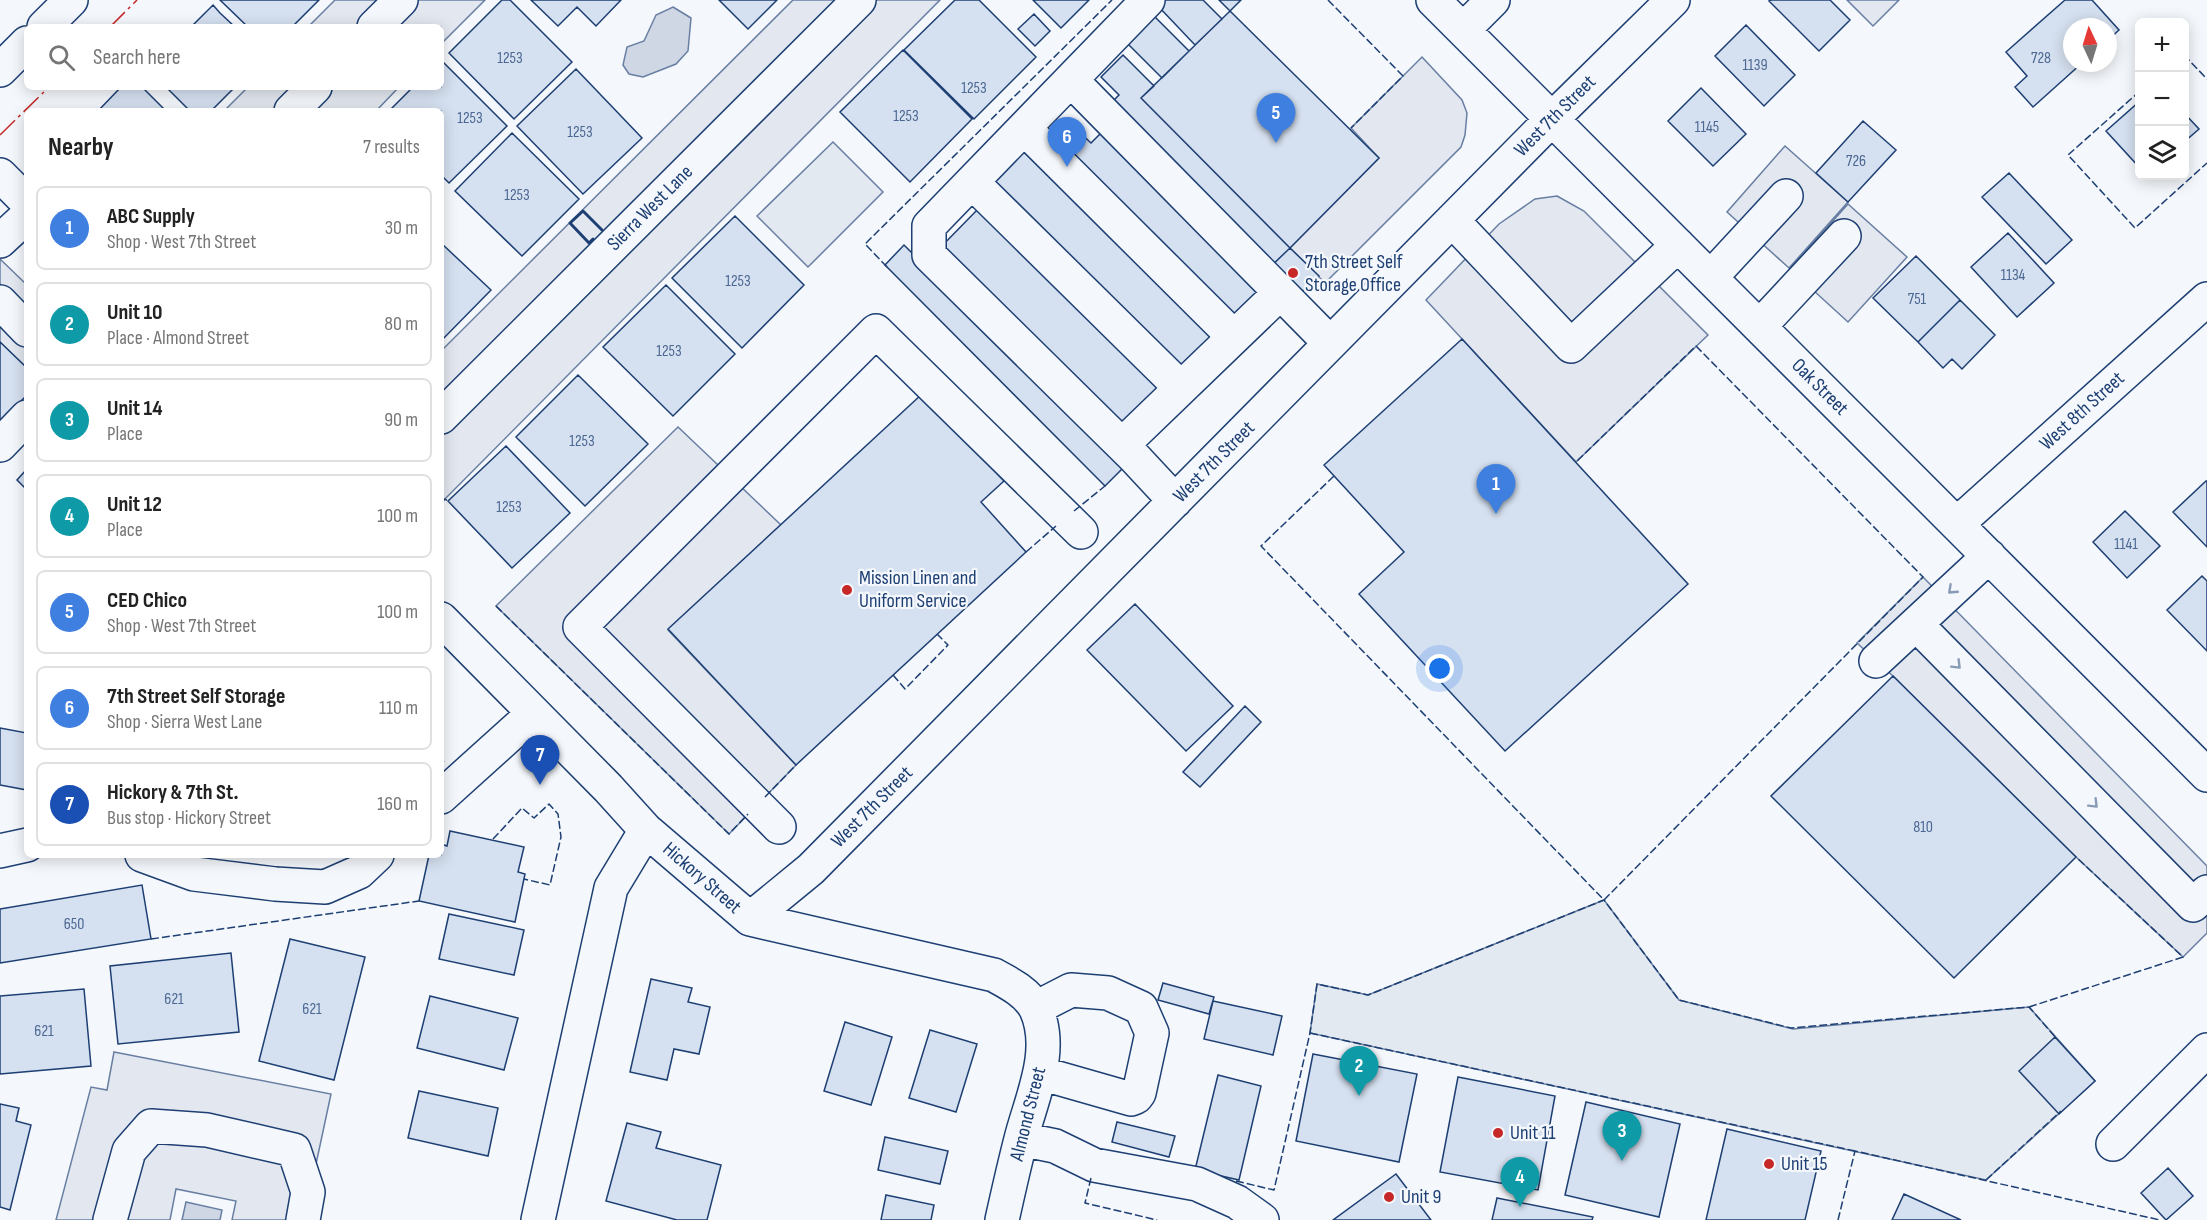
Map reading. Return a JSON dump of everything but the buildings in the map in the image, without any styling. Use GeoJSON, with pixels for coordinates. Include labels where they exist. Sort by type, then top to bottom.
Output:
{"type":"FeatureCollection","features":[{"type":"Feature","properties":{"kind":"street"},"geometry":{"type":"LineString","coordinates":[[47,24],[71,0]]}},
{"type":"Feature","properties":{"kind":"street"},"geometry":{"type":"LineString","coordinates":[[377,24],[401,0]]}},
{"type":"Feature","properties":{"kind":"street","name":"Sierra West Lane"},"geometry":{"type":"LineString","coordinates":[[444,414],[860,0]]}},
{"type":"Feature","properties":{"kind":"street"},"geometry":{"type":"LineString","coordinates":[[1148,0],[929,226],[929,255],[1122,445],[1175,501]]}},
{"type":"Feature","properties":{"kind":"street","name":"Oak Street"},"geometry":{"type":"LineString","coordinates":[[1433,0],[2207,775]]}},
{"type":"Feature","properties":{"kind":"street"},"geometry":{"type":"LineString","coordinates":[[1463,30],[1493,0]]}},
{"type":"Feature","properties":{"kind":"street","name":"West 7th Street"},"geometry":{"type":"LineString","coordinates":[[750,919],[811,869],[1452,219],[1673,0]]}},
{"type":"Feature","properties":{"kind":"street"},"geometry":{"type":"LineString","coordinates":[[0,70],[24,46]]}},
{"type":"Feature","properties":{"kind":"street"},"geometry":{"type":"LineString","coordinates":[[1072,81],[1330,343]]}},
{"type":"Feature","properties":{"kind":"street"},"geometry":{"type":"LineString","coordinates":[[294,108],[312,90]]}},
{"type":"Feature","properties":{"kind":"street"},"geometry":{"type":"LineString","coordinates":[[1025,129],[1234,337]]}},
{"type":"Feature","properties":{"kind":"street"},"geometry":{"type":"LineString","coordinates":[[0,175],[24,199]]}},
{"type":"Feature","properties":{"kind":"street"},"geometry":{"type":"LineString","coordinates":[[972,182],[1181,388]]}},
{"type":"Feature","properties":{"kind":"street"},"geometry":{"type":"LineString","coordinates":[[1711,277],[1786,196]]}},
{"type":"Feature","properties":{"kind":"street"},"geometry":{"type":"LineString","coordinates":[[0,241],[24,219]]}},
{"type":"Feature","properties":{"kind":"street"},"geometry":{"type":"LineString","coordinates":[[1452,219],[1571,346],[1678,245]]}},
{"type":"Feature","properties":{"kind":"street"},"geometry":{"type":"LineString","coordinates":[[1760,326],[1844,236]]}},
{"type":"Feature","properties":{"kind":"street"},"geometry":{"type":"LineString","coordinates":[[1122,445],[1280,292]]}},
{"type":"Feature","properties":{"kind":"street","name":"West 8th Street"},"geometry":{"type":"LineString","coordinates":[[1957,524],[2207,299]]}},
{"type":"Feature","properties":{"kind":"street"},"geometry":{"type":"LineString","coordinates":[[0,302],[24,327]]}},
{"type":"Feature","properties":{"kind":"street"},"geometry":{"type":"LineString","coordinates":[[779,827],[580,627],[876,331],[1081,532]]}},
{"type":"Feature","properties":{"kind":"street"},"geometry":{"type":"LineString","coordinates":[[0,445],[24,420]]}},
{"type":"Feature","properties":{"kind":"street"},"geometry":{"type":"LineString","coordinates":[[1876,661],[1989,556]]}},
{"type":"Feature","properties":{"kind":"street","name":"Hickory Street"},"geometry":{"type":"LineString","coordinates":[[444,623],[608,788],[646,830],[750,919],[994,975],[1017,988],[1036,1008]]}},
{"type":"Feature","properties":{"kind":"street"},"geometry":{"type":"LineString","coordinates":[[1916,624],[2193,905],[2207,892]]}},
{"type":"Feature","properties":{"kind":"street"},"geometry":{"type":"LineString","coordinates":[[444,794],[534,713]]}},
{"type":"Feature","properties":{"kind":"street"},"geometry":{"type":"LineString","coordinates":[[538,1220],[611,888],[646,830]]}},
{"type":"Feature","properties":{"kind":"street"},"geometry":{"type":"LineString","coordinates":[[0,851],[24,847]]}},
{"type":"Feature","properties":{"kind":"street"},"geometry":{"type":"LineString","coordinates":[[150,858],[194,874],[275,884],[325,886],[359,872],[374,858]]}},
{"type":"Feature","properties":{"kind":"street"},"geometry":{"type":"LineString","coordinates":[[1036,1008],[1071,990],[1108,993],[1141,1008],[1152,1033],[1139,1093],[1131,1099],[1040,1074]]}},
{"type":"Feature","properties":{"kind":"street","name":"Almond Street"},"geometry":{"type":"LineString","coordinates":[[1002,1220],[1021,1139],[1040,1074],[1043,1038],[1036,1008]]}},
{"type":"Feature","properties":{"kind":"street"},"geometry":{"type":"LineString","coordinates":[[2113,1144],[2207,1050]]}},
{"type":"Feature","properties":{"kind":"street"},"geometry":{"type":"LineString","coordinates":[[111,1220],[129,1151],[151,1126],[207,1131],[294,1150],[308,1192],[303,1220]]}},
{"type":"Feature","properties":{"kind":"street"},"geometry":{"type":"LineString","coordinates":[[1021,1139],[1055,1146],[1094,1165],[1197,1184],[1237,1202],[1262,1220]]}},
{"type":"Feature","properties":{"kind":"shaded area"},"geometry":{"type":"Polygon","coordinates":[[[335,0],[485,0],[444,41],[444,24],[311,24],[335,0]]]}},
{"type":"Feature","properties":{"kind":"shaded area"},"geometry":{"type":"Polygon","coordinates":[[[793,0],[940,0],[444,500],[444,348],[793,0]]]}},
{"type":"Feature","properties":{"kind":"shaded area"},"geometry":{"type":"Polygon","coordinates":[[[1847,0],[1899,0],[1873,26],[1847,0]]]}},
{"type":"Feature","properties":{"kind":"shaded area"},"geometry":{"type":"Polygon","coordinates":[[[673,7],[691,18],[688,51],[676,64],[643,77],[629,74],[623,65],[627,47],[644,41],[656,15],[673,7]]]}},
{"type":"Feature","properties":{"kind":"shaded area"},"geometry":{"type":"Polygon","coordinates":[[[1422,57],[1462,100],[1467,113],[1465,135],[1461,147],[1325,283],[1290,248],[1379,158],[1351,128],[1422,57]]]}},
{"type":"Feature","properties":{"kind":"shaded area"},"geometry":{"type":"Polygon","coordinates":[[[245,90],[396,90],[379,108],[227,108],[245,90]]]}},
{"type":"Feature","properties":{"kind":"shaded area"},"geometry":{"type":"Polygon","coordinates":[[[833,142],[883,192],[808,267],[757,216],[833,142]]]}},
{"type":"Feature","properties":{"kind":"shaded area"},"geometry":{"type":"Polygon","coordinates":[[[1785,146],[1848,202],[1789,268],[1727,212],[1785,146]]]}},
{"type":"Feature","properties":{"kind":"shaded area"},"geometry":{"type":"Polygon","coordinates":[[[1557,196],[1584,211],[1708,335],[1576,462],[1426,300],[1499,224],[1535,199],[1557,196]]]}},
{"type":"Feature","properties":{"kind":"shaded area"},"geometry":{"type":"Polygon","coordinates":[[[1848,204],[1907,257],[1848,322],[1790,269],[1848,204]]]}},
{"type":"Feature","properties":{"kind":"shaded area"},"geometry":{"type":"Polygon","coordinates":[[[0,259],[24,282],[24,365],[0,342],[0,259]]]}},
{"type":"Feature","properties":{"kind":"shaded area"},"geometry":{"type":"Polygon","coordinates":[[[678,427],[781,525],[668,630],[796,765],[729,834],[496,606],[678,427]]]}},
{"type":"Feature","properties":{"kind":"shaded area"},"geometry":{"type":"Polygon","coordinates":[[[1923,577],[2207,866],[2207,933],[2183,957],[2076,857],[1857,643],[1923,577]]]}},
{"type":"Feature","properties":{"kind":"shaded area"},"geometry":{"type":"Polygon","coordinates":[[[1604,900],[1679,1000],[1793,1029],[2029,1007],[2095,1081],[1986,1180],[1310,1033],[1317,984],[1368,995],[1604,900]]]}},
{"type":"Feature","properties":{"kind":"shaded area"},"geometry":{"type":"Polygon","coordinates":[[[114,1052],[331,1094],[304,1220],[232,1220],[236,1201],[176,1189],[170,1220],[56,1220],[91,1087],[107,1090],[114,1052]]]}},
{"type":"Feature","properties":{"kind":"shaded area"},"geometry":{"type":"Polygon","coordinates":[[[186,1202],[222,1210],[220,1220],[182,1220],[186,1202]]]}},
{"type":"Feature","properties":{"kind":"fence"},"geometry":{"type":"LineString","coordinates":[[887,267],[865,244],[1112,0]]}},
{"type":"Feature","properties":{"kind":"fence"},"geometry":{"type":"LineString","coordinates":[[1328,0],[1403,76],[1351,128]]}},
{"type":"Feature","properties":{"kind":"fence"},"geometry":{"type":"LineString","coordinates":[[2189,60],[2207,79]]}},
{"type":"Feature","properties":{"kind":"fence"},"geometry":{"type":"LineString","coordinates":[[2135,95],[2068,155],[2135,228],[2207,163]]}},
{"type":"Feature","properties":{"kind":"fence"},"geometry":{"type":"LineString","coordinates":[[1334,476],[1261,546],[1604,900],[1923,577],[1696,346],[1576,462]]}},
{"type":"Feature","properties":{"kind":"fence"},"geometry":{"type":"LineString","coordinates":[[1074,511],[1105,486],[1103,484]]}},
{"type":"Feature","properties":{"kind":"fence"},"geometry":{"type":"LineString","coordinates":[[444,500],[448,501]]}},
{"type":"Feature","properties":{"kind":"fence"},"geometry":{"type":"LineString","coordinates":[[1026,552],[1056,526]]}},
{"type":"Feature","properties":{"kind":"fence"},"geometry":{"type":"LineString","coordinates":[[496,606],[729,834],[748,814]]}},
{"type":"Feature","properties":{"kind":"fence"},"geometry":{"type":"LineString","coordinates":[[893,675],[905,689],[948,645],[937,634]]}},
{"type":"Feature","properties":{"kind":"fence"},"geometry":{"type":"LineString","coordinates":[[765,797],[796,765]]}},
{"type":"Feature","properties":{"kind":"fence"},"geometry":{"type":"LineString","coordinates":[[493,839],[522,808],[534,818],[549,804],[558,814],[561,837],[550,885],[524,879]]}},
{"type":"Feature","properties":{"kind":"fence"},"geometry":{"type":"LineString","coordinates":[[2029,1007],[2183,957],[2076,857]]}},
{"type":"Feature","properties":{"kind":"fence"},"geometry":{"type":"LineString","coordinates":[[1236,1181],[1274,1190],[1310,1033],[1317,984],[1368,995],[1604,900],[1679,1000],[1791,1028],[2029,1007],[2057,1039]]}},
{"type":"Feature","properties":{"kind":"fence"},"geometry":{"type":"LineString","coordinates":[[151,939],[419,901]]}},
{"type":"Feature","properties":{"kind":"fence"},"geometry":{"type":"LineString","coordinates":[[1310,1033],[1855,1151]]}},
{"type":"Feature","properties":{"kind":"fence"},"geometry":{"type":"LineString","coordinates":[[1986,1180],[2061,1111]]}},
{"type":"Feature","properties":{"kind":"fence"},"geometry":{"type":"LineString","coordinates":[[1838,1220],[1855,1151],[2160,1220]]}},
{"type":"Feature","properties":{"kind":"fence"},"geometry":{"type":"LineString","coordinates":[[1091,1178],[1085,1203],[1157,1220]]}},
{"type":"Feature","properties":{"kind":"wall"},"geometry":{"type":"LineString","coordinates":[[593,239],[589,243],[570,223],[583,211],[602,230]]}},
{"type":"Feature","properties":{"kind":"power"},"geometry":{"type":"LineString","coordinates":[[113,24],[137,0]]}},
{"type":"Feature","properties":{"kind":"power"},"geometry":{"type":"LineString","coordinates":[[28,108],[46,90]]}},
{"type":"Feature","properties":{"kind":"power"},"geometry":{"type":"LineString","coordinates":[[0,135],[24,111]]}},
{"type":"Feature","properties":{"kind":"place","name":"CED Chico"},"geometry":{"type":"Point","coordinates":[1276,143]}},
{"type":"Feature","properties":{"kind":"place","name":"7th Street Self Storage"},"geometry":{"type":"Point","coordinates":[1067,167]}},
{"type":"Feature","properties":{"kind":"place","name":"7th Street Self Storage Office"},"geometry":{"type":"Point","coordinates":[1293,273]}},
{"type":"Feature","properties":{"kind":"place","name":"ABC Supply"},"geometry":{"type":"Point","coordinates":[1496,514]}},
{"type":"Feature","properties":{"kind":"place","name":"Mission Linen and Uniform Service"},"geometry":{"type":"Point","coordinates":[847,590]}},
{"type":"Feature","properties":{"kind":"place","name":"Hickory & 7th St."},"geometry":{"type":"Point","coordinates":[540,785]}},
{"type":"Feature","properties":{"kind":"place","name":"Unit 10"},"geometry":{"type":"Point","coordinates":[1359,1096]}},
{"type":"Feature","properties":{"kind":"place","name":"Unit 11"},"geometry":{"type":"Point","coordinates":[1498,1133]}},
{"type":"Feature","properties":{"kind":"place","name":"Unit 14"},"geometry":{"type":"Point","coordinates":[1622,1161]}},
{"type":"Feature","properties":{"kind":"place","name":"Unit 15"},"geometry":{"type":"Point","coordinates":[1769,1164]}},
{"type":"Feature","properties":{"kind":"place","name":"Unit 9"},"geometry":{"type":"Point","coordinates":[1389,1197]}},
{"type":"Feature","properties":{"kind":"place","name":"Unit 12"},"geometry":{"type":"Point","coordinates":[1520,1207]}}]}
